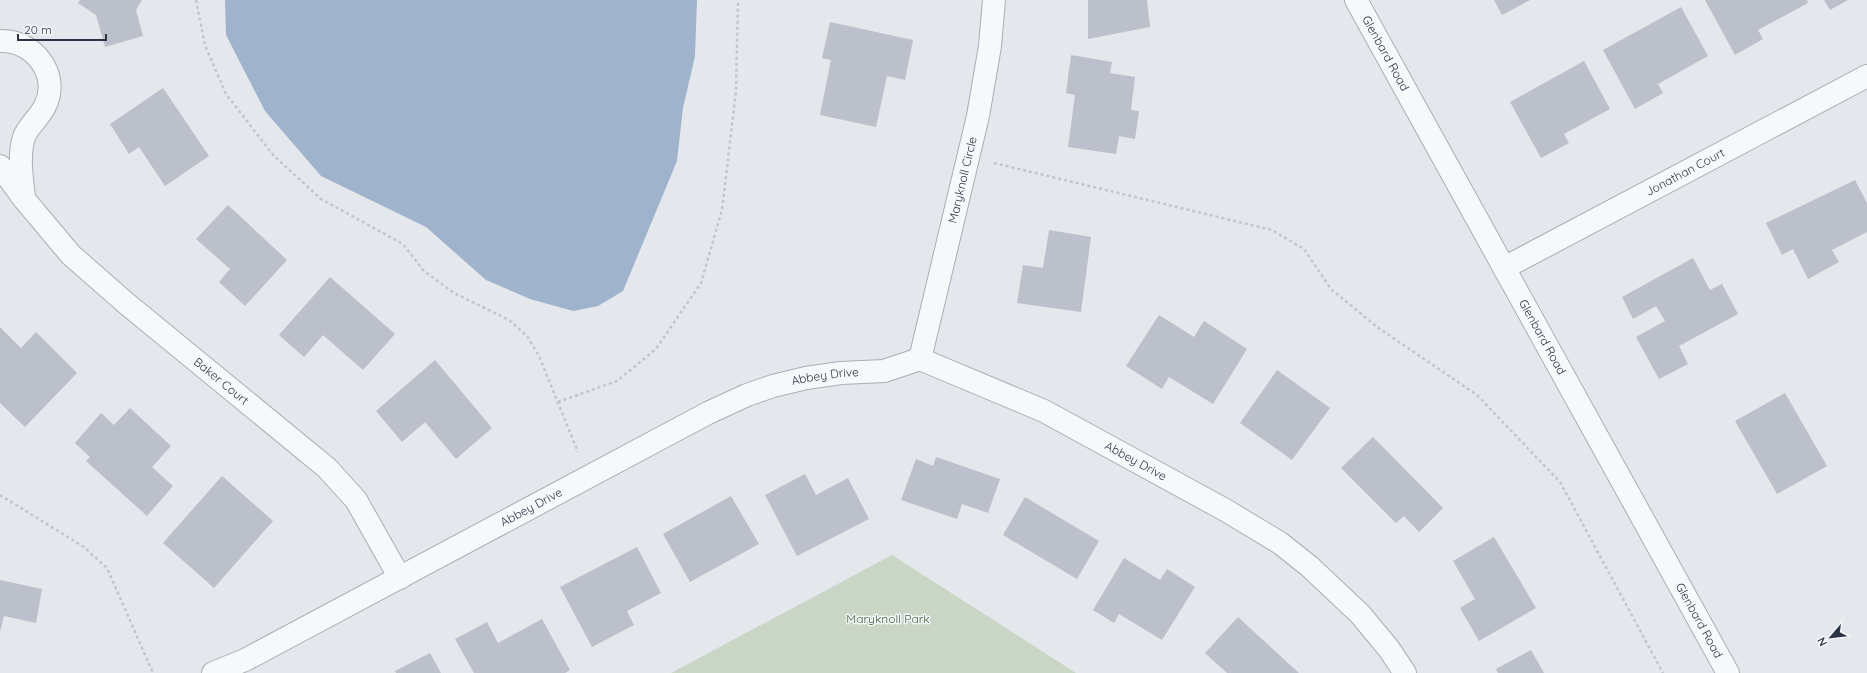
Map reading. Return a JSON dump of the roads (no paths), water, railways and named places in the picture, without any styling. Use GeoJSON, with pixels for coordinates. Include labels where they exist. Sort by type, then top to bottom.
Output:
{"type":"FeatureCollection","features":[{"type":"Feature","properties":{"kind":"street","name":"Maryknoll Circle"},"geometry":{"type":"LineString","coordinates":[[920,359],[968,157],[990,46],[994,0]]}},
{"type":"Feature","properties":{"kind":"street","name":"Glenbard Road"},"geometry":{"type":"LineString","coordinates":[[1356,0],[1728,673]]}},
{"type":"Feature","properties":{"kind":"street"},"geometry":{"type":"LineString","coordinates":[[0,41],[21,44],[33,51],[43,63],[48,76],[49,91],[45,106],[24,135],[20,161],[24,199]]}},
{"type":"Feature","properties":{"kind":"street","name":"Jonathan Court"},"geometry":{"type":"LineString","coordinates":[[1504,268],[1867,76]]}},
{"type":"Feature","properties":{"kind":"street","name":"Baker Court"},"geometry":{"type":"LineString","coordinates":[[0,166],[24,199],[77,260],[126,304],[327,468],[356,500],[400,578]]}},
{"type":"Feature","properties":{"kind":"street","name":"Abbey Drive"},"geometry":{"type":"LineString","coordinates":[[213,673],[245,660],[708,413],[747,395],[806,378],[841,373],[884,371],[920,359],[1044,411],[1227,511],[1280,544],[1320,575],[1360,614],[1389,649],[1405,673]]}},
{"type":"Feature","properties":{"kind":"water"},"geometry":{"type":"Polygon","coordinates":[[[225,0],[697,0],[695,56],[683,108],[677,161],[623,291],[598,306],[573,311],[530,299],[486,280],[426,227],[321,176],[265,111],[226,35],[225,0]]]}},
{"type":"Feature","properties":{"kind":"park label","name":"Maryknoll Park"},"geometry":{"type":"Point","coordinates":[888,619]}}]}
